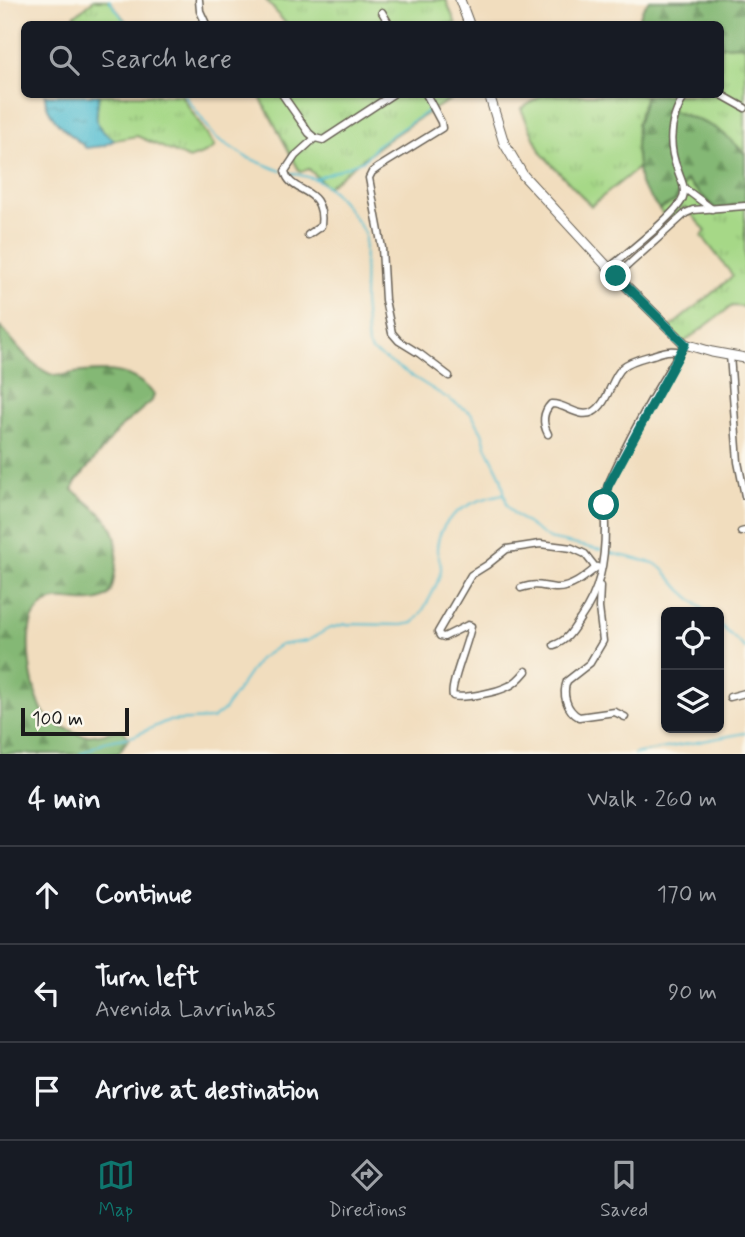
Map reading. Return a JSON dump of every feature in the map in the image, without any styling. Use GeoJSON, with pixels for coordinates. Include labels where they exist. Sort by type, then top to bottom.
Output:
{"type":"FeatureCollection","features":[{"type":"Feature","properties":{"kind":"street"},"geometry":{"type":"LineString","coordinates":[[199,0],[205,21]]}},
{"type":"Feature","properties":{"kind":"street"},"geometry":{"type":"LineString","coordinates":[[460,0],[468,21]]}},
{"type":"Feature","properties":{"kind":"street"},"geometry":{"type":"LineString","coordinates":[[382,12],[387,21]]}},
{"type":"Feature","properties":{"kind":"street"},"geometry":{"type":"LineString","coordinates":[[724,96],[745,108]]}},
{"type":"Feature","properties":{"kind":"street"},"geometry":{"type":"LineString","coordinates":[[285,98],[314,138],[326,139],[387,98]]}},
{"type":"Feature","properties":{"kind":"street"},"geometry":{"type":"LineString","coordinates":[[428,98],[442,128],[379,167],[369,178],[382,248],[385,300],[392,333],[399,341],[449,376]]}},
{"type":"Feature","properties":{"kind":"street"},"geometry":{"type":"LineString","coordinates":[[490,98],[504,144],[523,175],[682,348]]}},
{"type":"Feature","properties":{"kind":"street"},"geometry":{"type":"LineString","coordinates":[[609,268],[679,206],[683,199],[684,188],[674,162],[670,137],[672,123],[684,98]]}},
{"type":"Feature","properties":{"kind":"street"},"geometry":{"type":"LineString","coordinates":[[308,235],[321,226],[319,204],[311,194],[289,180],[286,169],[314,138]]}},
{"type":"Feature","properties":{"kind":"street"},"geometry":{"type":"LineString","coordinates":[[684,188],[712,209]]}},
{"type":"Feature","properties":{"kind":"street"},"geometry":{"type":"LineString","coordinates":[[616,276],[686,213],[745,206]]}},
{"type":"Feature","properties":{"kind":"street"},"geometry":{"type":"LineString","coordinates":[[625,717],[615,712],[579,718],[570,710],[566,699],[567,681],[590,663],[603,641],[599,614],[600,583],[608,486],[682,348]]}},
{"type":"Feature","properties":{"kind":"street"},"geometry":{"type":"LineString","coordinates":[[548,434],[544,416],[551,404],[579,414],[592,412],[601,404],[623,367],[655,354],[682,348],[745,358]]}},
{"type":"Feature","properties":{"kind":"street"},"geometry":{"type":"LineString","coordinates":[[730,355],[738,462],[745,496]]}},
{"type":"Feature","properties":{"kind":"street"},"geometry":{"type":"LineString","coordinates":[[526,671],[518,680],[504,688],[453,696],[451,688],[471,626],[444,637],[438,632],[466,580],[502,551],[526,545],[552,545],[580,550],[596,568]]}},
{"type":"Feature","properties":{"kind":"street"},"geometry":{"type":"LineString","coordinates":[[521,588],[539,584],[565,587],[578,581],[603,561]]}},
{"type":"Feature","properties":{"kind":"street"},"geometry":{"type":"LineString","coordinates":[[554,645],[568,636],[587,609],[600,583]]}},
{"type":"Feature","properties":{"kind":"street"},"geometry":{"type":"LineString","coordinates":[[730,697],[745,693]]}},
{"type":"Feature","properties":{"kind":"green space"},"geometry":{"type":"Polygon","coordinates":[[[94,0],[109,0],[126,21],[73,21],[74,16],[94,0]]]}},
{"type":"Feature","properties":{"kind":"green space"},"geometry":{"type":"Polygon","coordinates":[[[266,0],[446,0],[455,21],[284,21],[266,0]]]}},
{"type":"Feature","properties":{"kind":"green space"},"geometry":{"type":"Polygon","coordinates":[[[649,0],[745,0],[745,47],[724,46],[724,21],[638,21],[649,0]]]}},
{"type":"Feature","properties":{"kind":"green space"},"geometry":{"type":"Polygon","coordinates":[[[724,46],[745,47],[745,154],[712,127],[672,111],[671,98],[724,98],[724,46]]]}},
{"type":"Feature","properties":{"kind":"green space"},"geometry":{"type":"Polygon","coordinates":[[[98,98],[183,98],[215,147],[189,159],[137,136],[115,140],[98,126],[96,110],[98,98]]]}},
{"type":"Feature","properties":{"kind":"green space"},"geometry":{"type":"Polygon","coordinates":[[[261,98],[454,98],[407,126],[327,187],[309,169],[300,172],[261,98]]]}},
{"type":"Feature","properties":{"kind":"green space"},"geometry":{"type":"Polygon","coordinates":[[[538,98],[645,98],[637,125],[638,168],[591,206],[541,153],[521,109],[538,98]]]}},
{"type":"Feature","properties":{"kind":"green space"},"geometry":{"type":"Polygon","coordinates":[[[645,98],[671,98],[672,111],[712,126],[745,154],[745,203],[716,209],[686,180],[675,201],[659,209],[640,184],[636,148],[637,125],[645,98]]]}},
{"type":"Feature","properties":{"kind":"green space"},"geometry":{"type":"Polygon","coordinates":[[[686,180],[716,209],[745,203],[745,307],[732,306],[683,343],[668,329],[733,276],[702,236],[706,231],[687,209],[683,208],[673,217],[664,216],[659,209],[675,201],[686,180]]]}},
{"type":"Feature","properties":{"kind":"green space"},"geometry":{"type":"Polygon","coordinates":[[[0,327],[30,360],[53,375],[118,372],[136,379],[154,394],[152,401],[120,428],[75,483],[73,490],[104,517],[115,535],[117,560],[111,591],[102,599],[93,601],[49,602],[41,607],[30,625],[30,668],[42,710],[58,725],[81,735],[123,730],[129,738],[118,754],[0,754],[0,327]]]}},
{"type":"Feature","properties":{"kind":"water"},"geometry":{"type":"Polygon","coordinates":[[[45,98],[99,98],[97,121],[102,130],[115,140],[103,146],[86,148],[54,118],[45,98]]]}},
{"type":"Feature","properties":{"kind":"waterway"},"geometry":{"type":"LineString","coordinates":[[109,0],[125,21]]}},
{"type":"Feature","properties":{"kind":"waterway"},"geometry":{"type":"LineString","coordinates":[[187,98],[215,137],[246,157],[281,171]]}},
{"type":"Feature","properties":{"kind":"waterway"},"geometry":{"type":"LineString","coordinates":[[315,179],[364,160],[377,145],[428,111]]}},
{"type":"Feature","properties":{"kind":"waterway"},"geometry":{"type":"LineString","coordinates":[[287,172],[315,179],[330,189],[350,211],[365,234],[364,302],[368,346],[372,351],[471,413],[501,477],[507,505],[514,514],[549,539],[601,550]]}},
{"type":"Feature","properties":{"kind":"waterway"},"geometry":{"type":"LineString","coordinates":[[80,754],[104,742],[134,736],[167,721],[212,719],[224,710],[259,659],[280,645],[307,641],[328,629],[345,624],[413,623],[426,605],[440,576],[437,549],[444,526],[451,517],[469,505],[503,494]]}},
{"type":"Feature","properties":{"kind":"waterway"},"geometry":{"type":"LineString","coordinates":[[606,552],[654,563],[700,607]]}},
{"type":"Feature","properties":{"kind":"waterway"},"geometry":{"type":"LineString","coordinates":[[724,629],[745,648]]}},
{"type":"Feature","properties":{"kind":"waterway"},"geometry":{"type":"LineString","coordinates":[[634,754],[745,733]]}},
{"type":"Feature","properties":{"kind":"route"},"geometry":{"type":"LineString","coordinates":[[604,505],[608,486],[685,344],[616,276]]}}]}
